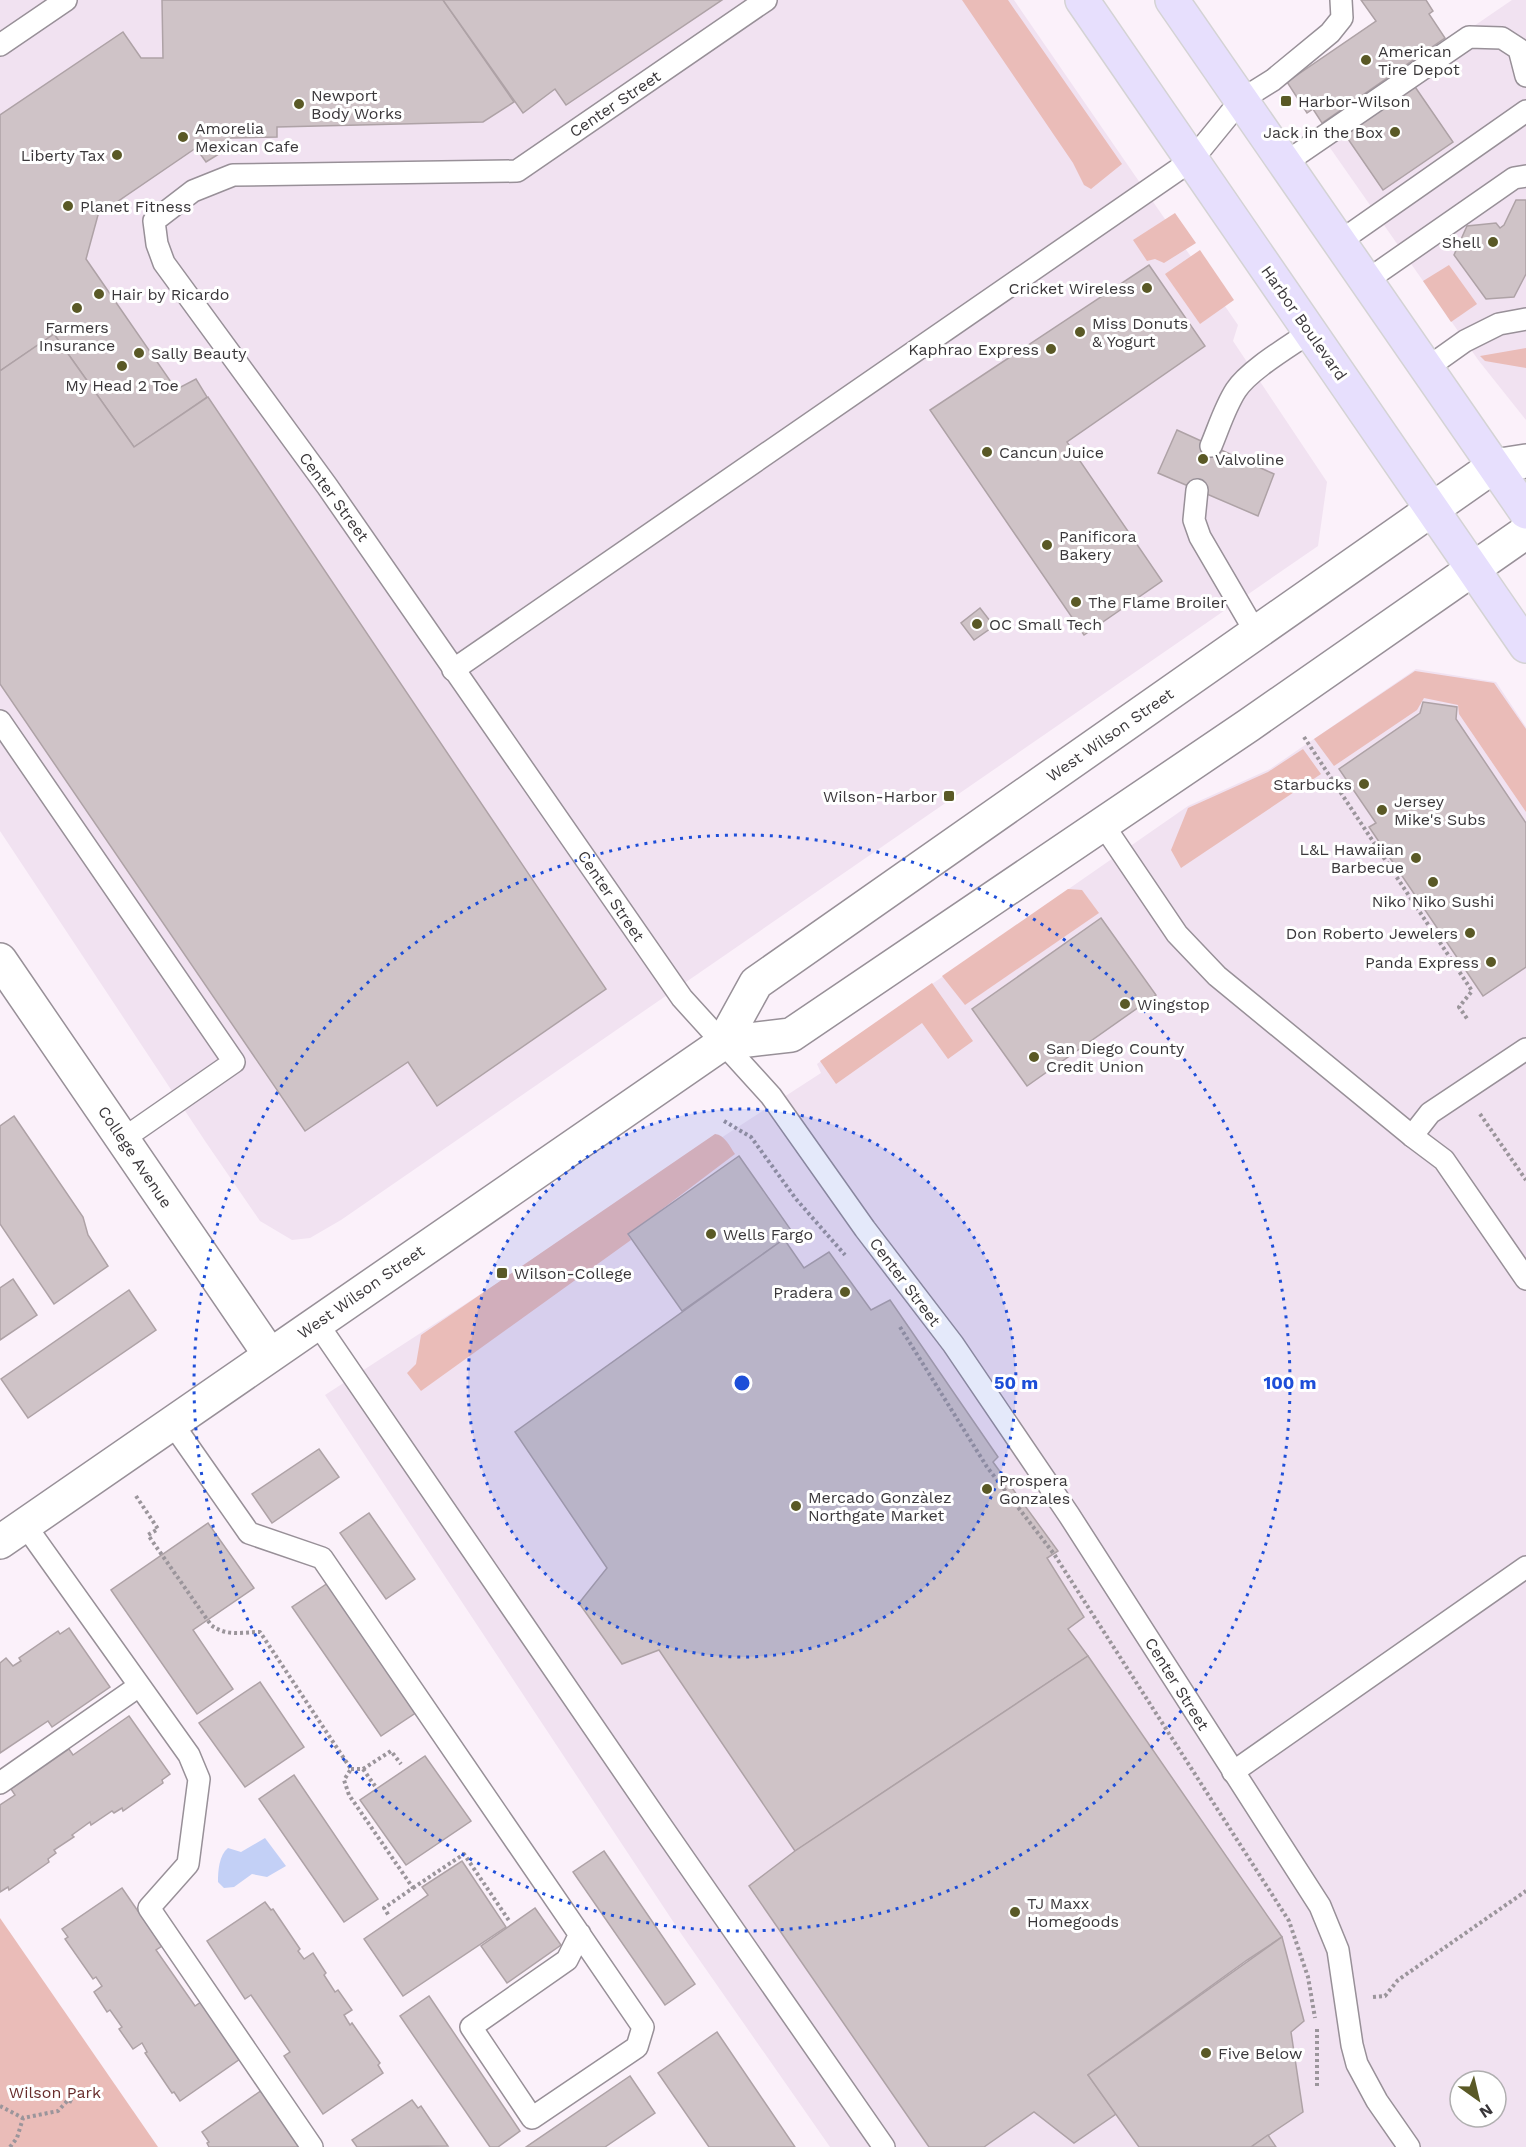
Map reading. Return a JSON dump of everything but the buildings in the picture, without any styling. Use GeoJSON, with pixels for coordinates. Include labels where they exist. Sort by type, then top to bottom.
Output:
{"type":"FeatureCollection","features":[{"type":"Feature","properties":{"kind":"main road","name":"Harbor Boulevard"},"geometry":{"type":"LineString","coordinates":[[1082,0],[1526,646]]}},
{"type":"Feature","properties":{"kind":"main road"},"geometry":{"type":"LineString","coordinates":[[1172,0],[1526,512]]}},
{"type":"Feature","properties":{"kind":"street","name":"West Wilson Street"},"geometry":{"type":"LineString","coordinates":[[8,1533],[172,1423],[723,1043],[756,983],[1494,466],[1526,462]]}},
{"type":"Feature","properties":{"kind":"street","name":"West Wilson Street"},"geometry":{"type":"LineString","coordinates":[[723,1043],[791,1035],[1249,725],[1526,532]]}},
{"type":"Feature","properties":{"kind":"street","name":"College Avenue"},"geometry":{"type":"LineString","coordinates":[[0,960],[270,1355]]}},
{"type":"Feature","properties":{"kind":"lane"},"geometry":{"type":"LineString","coordinates":[[0,45],[66,0]]}},
{"type":"Feature","properties":{"kind":"lane","name":"Center Street"},"geometry":{"type":"LineString","coordinates":[[766,0],[517,171],[233,175],[193,191],[154,221],[157,244],[164,263],[327,486],[682,998],[771,1096],[865,1229],[952,1344],[1070,1515],[1320,1906],[1338,1950],[1352,2045],[1357,2064],[1377,2101],[1409,2147]]}},
{"type":"Feature","properties":{"kind":"lane"},"geometry":{"type":"LineString","coordinates":[[453,670],[1192,160],[1241,100],[1273,80],[1330,33],[1342,18],[1341,0]]}},
{"type":"Feature","properties":{"kind":"lane"},"geometry":{"type":"LineString","coordinates":[[1285,163],[1469,37],[1502,38],[1519,50],[1526,76]]}},
{"type":"Feature","properties":{"kind":"lane"},"geometry":{"type":"LineString","coordinates":[[1339,242],[1526,111]]}},
{"type":"Feature","properties":{"kind":"lane"},"geometry":{"type":"LineString","coordinates":[[1366,280],[1514,178],[1526,176]]}},
{"type":"Feature","properties":{"kind":"lane"},"geometry":{"type":"LineString","coordinates":[[1427,368],[1465,341],[1499,324],[1526,319]]}},
{"type":"Feature","properties":{"kind":"lane"},"geometry":{"type":"LineString","coordinates":[[1211,446],[1237,388],[1260,368],[1310,332]]}},
{"type":"Feature","properties":{"kind":"lane"},"geometry":{"type":"LineString","coordinates":[[1197,490],[1194,520],[1200,537],[1256,633]]}},
{"type":"Feature","properties":{"kind":"lane"},"geometry":{"type":"LineString","coordinates":[[0,721],[234,1062],[123,1139]]}},
{"type":"Feature","properties":{"kind":"lane"},"geometry":{"type":"LineString","coordinates":[[1102,823],[1177,934],[1217,976],[1444,1160],[1526,1279]]}},
{"type":"Feature","properties":{"kind":"lane"},"geometry":{"type":"LineString","coordinates":[[1412,1136],[1430,1113],[1526,1049]]}},
{"type":"Feature","properties":{"kind":"lane"},"geometry":{"type":"LineString","coordinates":[[317,1323],[884,2147]]}},
{"type":"Feature","properties":{"kind":"lane"},"geometry":{"type":"LineString","coordinates":[[172,1423],[249,1533],[322,1558],[644,2027],[638,2047],[532,2118],[471,2027],[567,1960],[580,1934]]}},
{"type":"Feature","properties":{"kind":"lane"},"geometry":{"type":"LineString","coordinates":[[8,1533],[139,1686],[189,1755],[199,1779],[188,1864],[149,1908],[312,2147]]}},
{"type":"Feature","properties":{"kind":"lane"},"geometry":{"type":"LineString","coordinates":[[1233,1772],[1526,1567]]}},
{"type":"Feature","properties":{"kind":"lane"},"geometry":{"type":"LineString","coordinates":[[0,1784],[139,1686]]}},
{"type":"Feature","properties":{"kind":"path"},"geometry":{"type":"LineString","coordinates":[[1304,737],[1472,991],[1459,1007],[1468,1020]]}},
{"type":"Feature","properties":{"kind":"path"},"geometry":{"type":"LineString","coordinates":[[1476,1109],[1526,1180]]}},
{"type":"Feature","properties":{"kind":"path"},"geometry":{"type":"LineString","coordinates":[[724,1121],[751,1137],[796,1199],[846,1256]]}},
{"type":"Feature","properties":{"kind":"path"},"geometry":{"type":"LineString","coordinates":[[894,1318],[987,1467],[1054,1554],[1289,1922],[1308,1977],[1317,2028],[1317,2087]]}},
{"type":"Feature","properties":{"kind":"path"},"geometry":{"type":"LineString","coordinates":[[136,1496],[158,1529],[148,1535],[211,1625],[217,1630],[237,1635],[260,1632],[351,1768]]}},
{"type":"Feature","properties":{"kind":"path"},"geometry":{"type":"LineString","coordinates":[[351,1768],[363,1769],[392,1751],[401,1764]]}},
{"type":"Feature","properties":{"kind":"path"},"geometry":{"type":"LineString","coordinates":[[351,1768],[344,1780],[349,1795],[413,1888]]}},
{"type":"Feature","properties":{"kind":"path"},"geometry":{"type":"LineString","coordinates":[[363,1769],[375,1786]]}},
{"type":"Feature","properties":{"kind":"path"},"geometry":{"type":"LineString","coordinates":[[389,1917],[384,1908],[464,1854],[510,1922]]}},
{"type":"Feature","properties":{"kind":"path"},"geometry":{"type":"LineString","coordinates":[[1370,1997],[1384,1996],[1398,1980],[1526,1891]]}},
{"type":"Feature","properties":{"kind":"path"},"geometry":{"type":"LineString","coordinates":[[0,2106],[23,2118],[58,2111],[68,2100],[72,2102]]}},
{"type":"Feature","properties":{"kind":"path"},"geometry":{"type":"LineString","coordinates":[[10,2147],[17,2138],[23,2118]]}},
{"type":"Feature","properties":{"kind":"shaded area"},"geometry":{"type":"Polygon","coordinates":[[[0,0],[1014,0],[1238,325],[1233,341],[1327,482],[1318,546],[341,1220],[310,1238],[292,1240],[260,1221],[0,831],[0,0]]]}},
{"type":"Feature","properties":{"kind":"shaded area"},"geometry":{"type":"Polygon","coordinates":[[[1512,0],[1526,0],[1526,420],[1479,361],[1319,132],[1512,0]]]}},
{"type":"Feature","properties":{"kind":"shaded area"},"geometry":{"type":"Polygon","coordinates":[[[1416,669],[1496,682],[1526,727],[1526,2147],[830,2147],[682,1935],[325,1395],[821,1073],[817,1064],[1188,806],[1270,769],[1416,669]]]}},
{"type":"Feature","properties":{"kind":"green space"},"geometry":{"type":"Polygon","coordinates":[[[962,0],[1008,0],[1122,164],[1091,189],[1084,185],[1073,163],[962,0]]]}},
{"type":"Feature","properties":{"kind":"green space"},"geometry":{"type":"Polygon","coordinates":[[[1175,213],[1196,243],[1164,263],[1155,259],[1147,261],[1133,240],[1175,213]]]}},
{"type":"Feature","properties":{"kind":"green space"},"geometry":{"type":"Polygon","coordinates":[[[1200,250],[1234,300],[1200,324],[1165,274],[1200,250]]]}},
{"type":"Feature","properties":{"kind":"green space"},"geometry":{"type":"Polygon","coordinates":[[[1449,265],[1477,304],[1451,322],[1423,281],[1449,265]]]}},
{"type":"Feature","properties":{"kind":"green space"},"geometry":{"type":"Polygon","coordinates":[[[1526,348],[1526,368],[1485,361],[1480,356],[1526,348]]]}},
{"type":"Feature","properties":{"kind":"green space"},"geometry":{"type":"Polygon","coordinates":[[[1415,671],[1494,683],[1526,729],[1526,812],[1459,714],[1458,705],[1424,698],[1417,710],[1334,766],[1314,739],[1415,671]]]}},
{"type":"Feature","properties":{"kind":"green space"},"geometry":{"type":"Polygon","coordinates":[[[1303,749],[1321,774],[1181,868],[1171,850],[1188,808],[1268,772],[1303,749]]]}},
{"type":"Feature","properties":{"kind":"green space"},"geometry":{"type":"Polygon","coordinates":[[[1068,889],[1082,890],[1099,913],[965,1005],[942,976],[1068,889]]]}},
{"type":"Feature","properties":{"kind":"green space"},"geometry":{"type":"Polygon","coordinates":[[[932,983],[973,1041],[948,1059],[922,1023],[836,1084],[820,1061],[932,983]]]}},
{"type":"Feature","properties":{"kind":"green space"},"geometry":{"type":"Polygon","coordinates":[[[715,1134],[724,1139],[735,1154],[628,1235],[631,1240],[421,1391],[407,1373],[416,1364],[421,1335],[715,1134]]]}},
{"type":"Feature","properties":{"kind":"green space","name":"Wilson Park"},"geometry":{"type":"Polygon","coordinates":[[[0,1918],[158,2147],[0,2147],[0,1918]]]}},
{"type":"Feature","properties":{"kind":"water"},"geometry":{"type":"Polygon","coordinates":[[[265,1838],[286,1866],[267,1877],[252,1874],[234,1887],[224,1888],[218,1882],[218,1878],[225,1851],[228,1848],[241,1852],[265,1838]]]}},
{"type":"Feature","properties":{"kind":"place","name":"American Tire Depot"},"geometry":{"type":"Point","coordinates":[1366,60]}},
{"type":"Feature","properties":{"kind":"place","name":"Harbor-Wilson"},"geometry":{"type":"Point","coordinates":[1286,101]}},
{"type":"Feature","properties":{"kind":"place","name":"Newport Body Works"},"geometry":{"type":"Point","coordinates":[299,104]}},
{"type":"Feature","properties":{"kind":"place","name":"Jack in the Box"},"geometry":{"type":"Point","coordinates":[1395,132]}},
{"type":"Feature","properties":{"kind":"place","name":"Amorelia Mexican Cafe"},"geometry":{"type":"Point","coordinates":[183,137]}},
{"type":"Feature","properties":{"kind":"place","name":"Liberty Tax"},"geometry":{"type":"Point","coordinates":[117,155]}},
{"type":"Feature","properties":{"kind":"place","name":"Planet Fitness"},"geometry":{"type":"Point","coordinates":[68,206]}},
{"type":"Feature","properties":{"kind":"place","name":"Shell"},"geometry":{"type":"Point","coordinates":[1493,242]}},
{"type":"Feature","properties":{"kind":"place","name":"Cricket Wireless"},"geometry":{"type":"Point","coordinates":[1147,288]}},
{"type":"Feature","properties":{"kind":"place","name":"Hair by Ricardo"},"geometry":{"type":"Point","coordinates":[99,294]}},
{"type":"Feature","properties":{"kind":"place","name":"Farmers Insurance"},"geometry":{"type":"Point","coordinates":[77,308]}},
{"type":"Feature","properties":{"kind":"place","name":"Miss Donuts & Yogurt"},"geometry":{"type":"Point","coordinates":[1080,332]}},
{"type":"Feature","properties":{"kind":"place","name":"Kaphrao Express"},"geometry":{"type":"Point","coordinates":[1051,349]}},
{"type":"Feature","properties":{"kind":"place","name":"Sally Beauty"},"geometry":{"type":"Point","coordinates":[139,353]}},
{"type":"Feature","properties":{"kind":"place","name":"My Head 2 Toe"},"geometry":{"type":"Point","coordinates":[122,366]}},
{"type":"Feature","properties":{"kind":"place","name":"Cancun Juice"},"geometry":{"type":"Point","coordinates":[987,452]}},
{"type":"Feature","properties":{"kind":"place","name":"Valvoline"},"geometry":{"type":"Point","coordinates":[1203,459]}},
{"type":"Feature","properties":{"kind":"place","name":"Panificora Bakery"},"geometry":{"type":"Point","coordinates":[1047,545]}},
{"type":"Feature","properties":{"kind":"place","name":"The Flame Broiler"},"geometry":{"type":"Point","coordinates":[1076,602]}},
{"type":"Feature","properties":{"kind":"place","name":"OC Small Tech"},"geometry":{"type":"Point","coordinates":[977,624]}},
{"type":"Feature","properties":{"kind":"place","name":"Starbucks"},"geometry":{"type":"Point","coordinates":[1364,784]}},
{"type":"Feature","properties":{"kind":"place","name":"Wilson-Harbor"},"geometry":{"type":"Point","coordinates":[949,796]}},
{"type":"Feature","properties":{"kind":"place","name":"Jersey Mike's Subs"},"geometry":{"type":"Point","coordinates":[1382,810]}},
{"type":"Feature","properties":{"kind":"place","name":"L&L Hawaiian Barbecue"},"geometry":{"type":"Point","coordinates":[1416,858]}},
{"type":"Feature","properties":{"kind":"place","name":"Niko Niko Sushi"},"geometry":{"type":"Point","coordinates":[1433,882]}},
{"type":"Feature","properties":{"kind":"place","name":"Don Roberto Jewelers"},"geometry":{"type":"Point","coordinates":[1470,933]}},
{"type":"Feature","properties":{"kind":"place","name":"Panda Express"},"geometry":{"type":"Point","coordinates":[1491,962]}},
{"type":"Feature","properties":{"kind":"place","name":"Wingstop"},"geometry":{"type":"Point","coordinates":[1125,1004]}},
{"type":"Feature","properties":{"kind":"place","name":"San Diego County Credit Union"},"geometry":{"type":"Point","coordinates":[1034,1057]}},
{"type":"Feature","properties":{"kind":"place","name":"Wells Fargo"},"geometry":{"type":"Point","coordinates":[711,1234]}},
{"type":"Feature","properties":{"kind":"place","name":"Wilson-College"},"geometry":{"type":"Point","coordinates":[502,1273]}},
{"type":"Feature","properties":{"kind":"place","name":"Pradera"},"geometry":{"type":"Point","coordinates":[845,1292]}},
{"type":"Feature","properties":{"kind":"place","name":"Prospera Gonzales"},"geometry":{"type":"Point","coordinates":[987,1489]}},
{"type":"Feature","properties":{"kind":"place","name":"Mercado Gonzàlez Northgate Market"},"geometry":{"type":"Point","coordinates":[796,1506]}},
{"type":"Feature","properties":{"kind":"place","name":"TJ Maxx Homegoods"},"geometry":{"type":"Point","coordinates":[1015,1912]}},
{"type":"Feature","properties":{"kind":"place","name":"Five Below"},"geometry":{"type":"Point","coordinates":[1206,2053]}}]}
